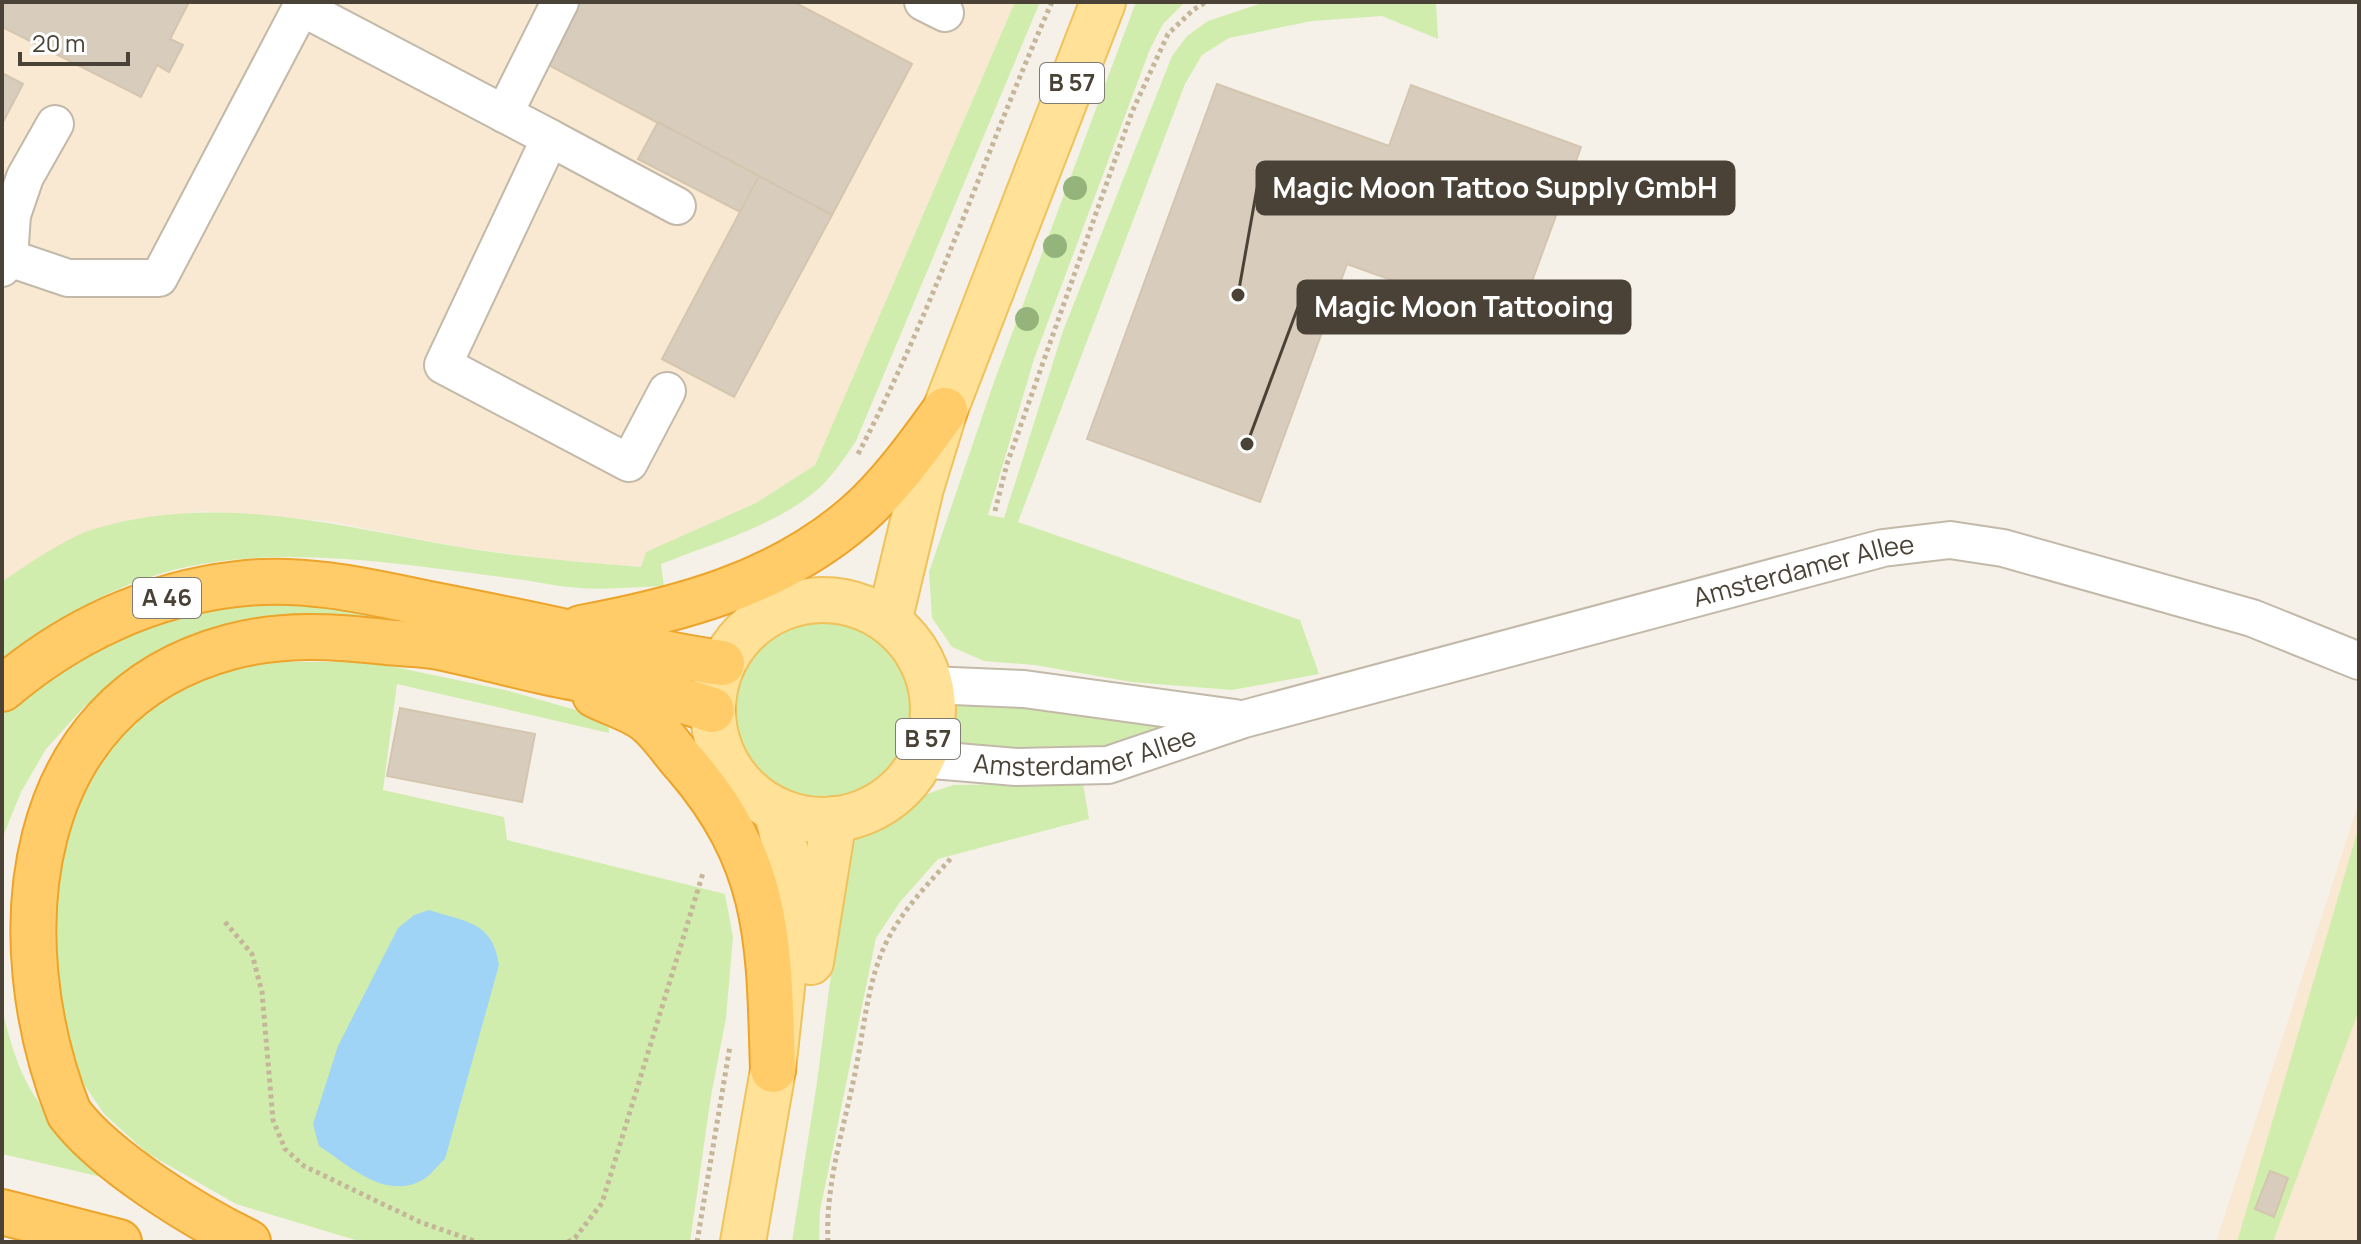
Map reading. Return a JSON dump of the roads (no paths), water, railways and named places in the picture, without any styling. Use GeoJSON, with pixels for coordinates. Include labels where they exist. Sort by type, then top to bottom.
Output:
{"type":"FeatureCollection","features":[{"type":"Feature","properties":{"kind":"highway"},"geometry":{"type":"LineString","coordinates":[[562,631],[644,616],[708,599],[749,582],[820,545],[858,515],[915,451],[945,410]]}},
{"type":"Feature","properties":{"kind":"highway","name":"A 46"},"geometry":{"type":"LineString","coordinates":[[2,689],[30,665],[81,633],[124,612],[179,594],[238,584],[297,582],[356,589],[562,631]]}},
{"type":"Feature","properties":{"kind":"highway"},"geometry":{"type":"LineString","coordinates":[[562,631],[677,657],[722,663]]}},
{"type":"Feature","properties":{"kind":"highway"},"geometry":{"type":"LineString","coordinates":[[248,1242],[205,1221],[111,1154],[70,1115],[42,1072],[21,1028],[12,994],[5,920],[13,862],[28,812],[48,777],[83,731],[117,700],[157,674],[232,647],[277,637],[335,636],[440,647],[670,696],[712,710]]}},
{"type":"Feature","properties":{"kind":"highway"},"geometry":{"type":"LineString","coordinates":[[546,672],[645,719],[701,783],[737,839],[754,879],[764,920],[773,1070]]}},
{"type":"Feature","properties":{"kind":"highway"},"geometry":{"type":"LineString","coordinates":[[2,1212],[119,1242]]}},
{"type":"Feature","properties":{"kind":"main road","name":"B 57"},"geometry":{"type":"LineString","coordinates":[[875,614],[921,488],[945,410],[1103,2]]}},
{"type":"Feature","properties":{"kind":"main road","name":"B 57"},"geometry":{"type":"LineString","coordinates":[[832,600],[875,614],[912,645],[927,674],[933,703],[931,732],[921,759],[905,783],[884,802],[859,814],[834,819],[808,819],[777,811],[756,799],[734,775],[718,746],[712,710],[722,663],[738,639],[763,617],[794,603],[832,600]]}},
{"type":"Feature","properties":{"kind":"main road"},"geometry":{"type":"LineString","coordinates":[[743,1242],[773,1070],[790,914],[788,862],[777,811]]}},
{"type":"Feature","properties":{"kind":"main road"},"geometry":{"type":"LineString","coordinates":[[773,1070],[808,979],[834,819]]}},
{"type":"Feature","properties":{"kind":"street"},"geometry":{"type":"LineString","coordinates":[[504,114],[560,2]]}},
{"type":"Feature","properties":{"kind":"street"},"geometry":{"type":"LineString","coordinates":[[55,124],[25,177],[12,215],[5,263],[68,278],[159,278],[303,5],[677,206]]}},
{"type":"Feature","properties":{"kind":"street"},"geometry":{"type":"LineString","coordinates":[[550,138],[443,365],[629,463],[667,391]]}},
{"type":"Feature","properties":{"kind":"street","name":"Amsterdamer Allee"},"geometry":{"type":"LineString","coordinates":[[921,759],[1016,767],[1108,765],[1244,719],[1883,548],[1950,540],[2003,548],[2252,618],[2359,661]]}},
{"type":"Feature","properties":{"kind":"street","name":"Amsterdamer Allee"},"geometry":{"type":"LineString","coordinates":[[929,685],[1024,689],[1244,719]]}},
{"type":"Feature","properties":{"kind":"water"},"geometry":{"type":"Polygon","coordinates":[[[429,910],[465,921],[484,931],[496,950],[499,965],[445,1159],[427,1177],[398,1186],[370,1179],[319,1146],[313,1124],[338,1046],[398,928],[414,915],[429,910]]]}},
{"type":"Feature","properties":{"kind":"place","name":"Magic Moon Tattoo Supply GmbH"},"geometry":{"type":"Point","coordinates":[1238,295]}},
{"type":"Feature","properties":{"kind":"place","name":"Magic Moon Tattooing"},"geometry":{"type":"Point","coordinates":[1247,444]}}]}
